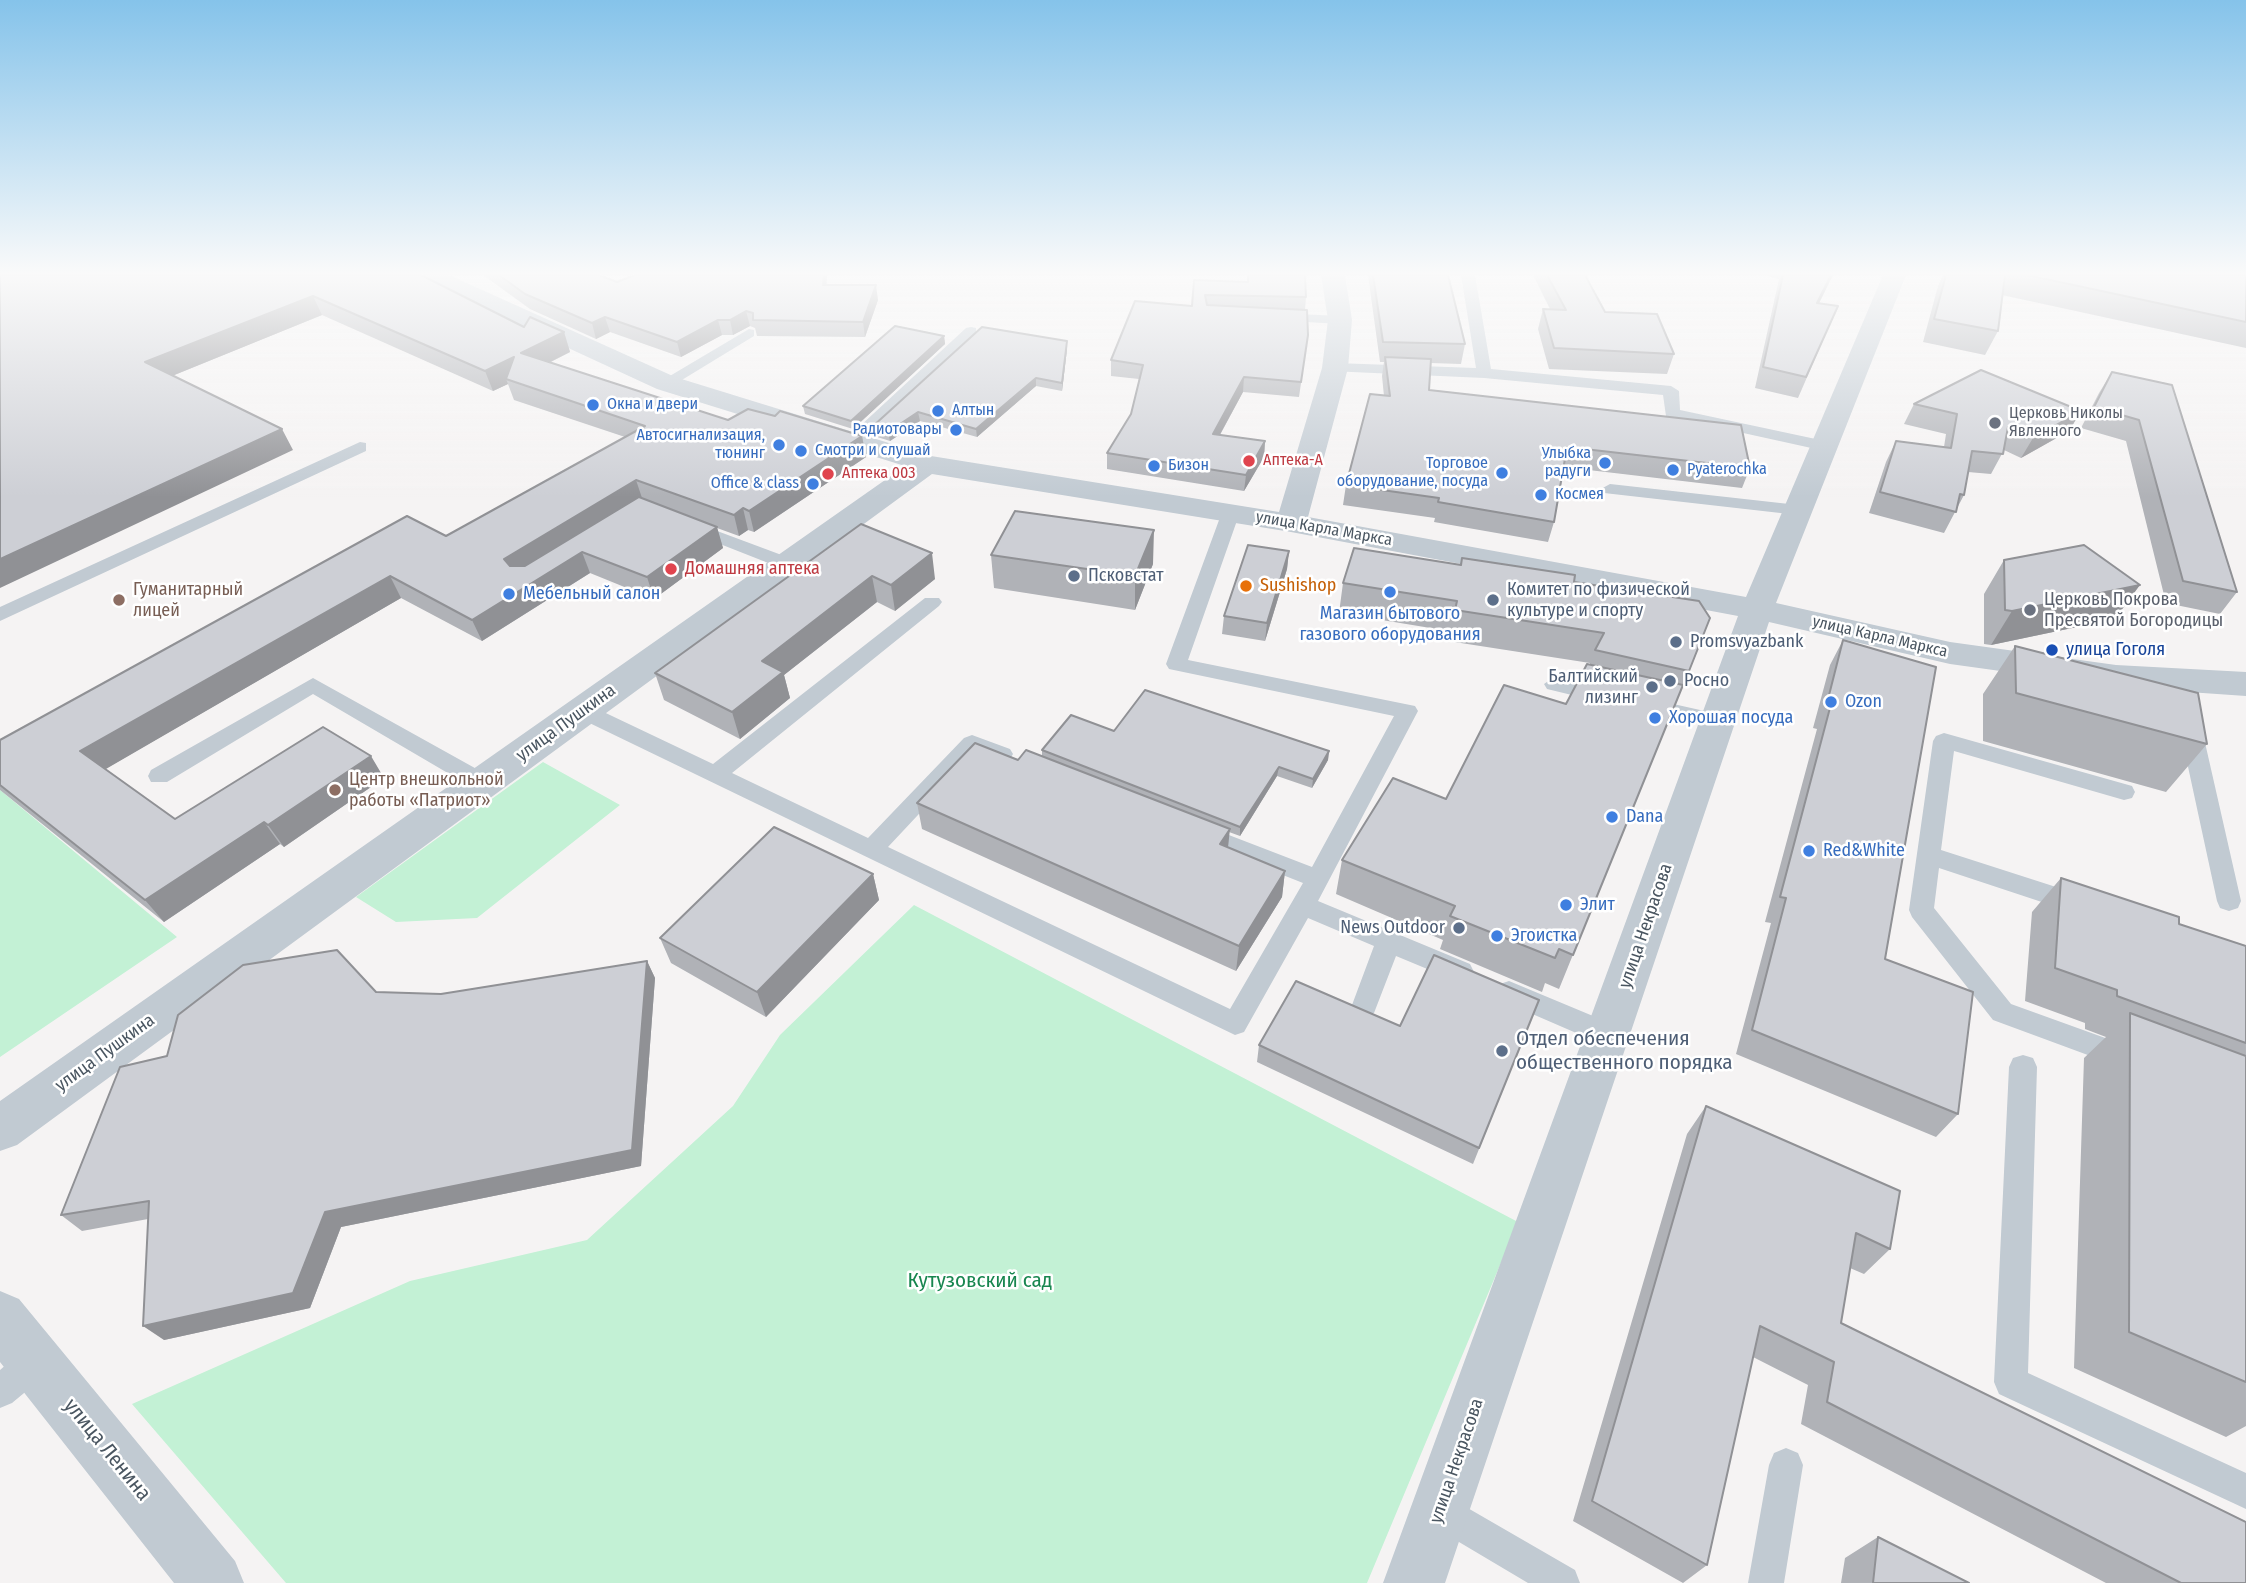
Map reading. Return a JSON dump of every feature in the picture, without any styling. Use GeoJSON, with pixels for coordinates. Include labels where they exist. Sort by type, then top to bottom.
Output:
{"type":"FeatureCollection","features":[{"type":"Feature","properties":{"kind":"street","name":"улица Карла Маркса"},"geometry":{"type":"LineString","coordinates":[[591,349],[666,383],[852,443],[927,464],[1231,512],[1757,609],[1950,653],[2060,670],[2246,684]]}},
{"type":"Feature","properties":{"kind":"street"},"geometry":{"type":"LineString","coordinates":[[1291,523],[1335,368],[1337,349]]}},
{"type":"Feature","properties":{"kind":"street","name":"улица Некрасова"},"geometry":{"type":"LineString","coordinates":[[1414,1583],[1757,609],[1865,349]]}},
{"type":"Feature","properties":{"kind":"street","name":"улица Пушкина"},"geometry":{"type":"LineString","coordinates":[[0,1129],[927,464]]}},
{"type":"Feature","properties":{"kind":"street","name":"улица Ленина"},"geometry":{"type":"LineString","coordinates":[[0,1318],[18,1376],[213,1583]]}},
{"type":"Feature","properties":{"kind":"lane"},"geometry":{"type":"LineString","coordinates":[[666,383],[723,349]]}},
{"type":"Feature","properties":{"kind":"lane"},"geometry":{"type":"LineString","coordinates":[[852,443],[952,349]]}},
{"type":"Feature","properties":{"kind":"lane"},"geometry":{"type":"LineString","coordinates":[[1480,349],[1484,373]]}},
{"type":"Feature","properties":{"kind":"lane"},"geometry":{"type":"LineString","coordinates":[[1335,368],[1484,373],[1671,391],[1672,413],[1825,446]]}},
{"type":"Feature","properties":{"kind":"lane"},"geometry":{"type":"LineString","coordinates":[[0,615],[360,447]]}},
{"type":"Feature","properties":{"kind":"lane"},"geometry":{"type":"LineString","coordinates":[[1610,489],[1798,510]]}},
{"type":"Feature","properties":{"kind":"lane"},"geometry":{"type":"LineString","coordinates":[[583,711],[1234,1024],[1318,879],[1407,711],[1177,664],[1231,512]]}},
{"type":"Feature","properties":{"kind":"lane"},"geometry":{"type":"LineString","coordinates":[[682,522],[788,564]]}},
{"type":"Feature","properties":{"kind":"lane"},"geometry":{"type":"LineString","coordinates":[[716,774],[932,602]]}},
{"type":"Feature","properties":{"kind":"lane"},"geometry":{"type":"LineString","coordinates":[[2172,680],[2190,726],[2229,901]]}},
{"type":"Feature","properties":{"kind":"lane"},"geometry":{"type":"LineString","coordinates":[[1554,684],[1718,721]]}},
{"type":"Feature","properties":{"kind":"lane"},"geometry":{"type":"LineString","coordinates":[[159,776],[313,685],[483,783]]}},
{"type":"Feature","properties":{"kind":"lane"},"geometry":{"type":"LineString","coordinates":[[2124,792],[1944,741],[1921,910],[2001,1012],[2139,1063]]}},
{"type":"Feature","properties":{"kind":"lane"},"geometry":{"type":"LineString","coordinates":[[872,849],[972,743],[1023,763]]}},
{"type":"Feature","properties":{"kind":"lane"},"geometry":{"type":"LineString","coordinates":[[1177,824],[1318,879]]}},
{"type":"Feature","properties":{"kind":"lane"},"geometry":{"type":"LineString","coordinates":[[1928,855],[2095,910]]}},
{"type":"Feature","properties":{"kind":"lane"},"geometry":{"type":"LineString","coordinates":[[1303,905],[1607,1034]]}},
{"type":"Feature","properties":{"kind":"lane"},"geometry":{"type":"LineString","coordinates":[[1364,1005],[1389,941]]}},
{"type":"Feature","properties":{"kind":"lane"},"geometry":{"type":"LineString","coordinates":[[2023,1067],[2011,1382],[2246,1491]]}},
{"type":"Feature","properties":{"kind":"lane"},"geometry":{"type":"LineString","coordinates":[[1766,1583],[1786,1465]]}},
{"type":"Feature","properties":{"kind":"lane"},"geometry":{"type":"LineString","coordinates":[[1440,1510],[1562,1583]]}},
{"type":"Feature","properties":{"kind":"green space"},"geometry":{"type":"Polygon","coordinates":[[[543,762],[620,805],[477,918],[396,922],[356,897],[543,762]]]}},
{"type":"Feature","properties":{"kind":"green space"},"geometry":{"type":"Polygon","coordinates":[[[0,790],[177,937],[0,1057],[0,790]]]}},
{"type":"Feature","properties":{"kind":"green space","name":"Кутузовский сад"},"geometry":{"type":"Polygon","coordinates":[[[914,905],[1518,1222],[1367,1583],[286,1583],[132,1404],[410,1281],[587,1240],[733,1106],[780,1035],[914,905]]]}},
{"type":"Feature","properties":{"kind":"building"},"geometry":{"type":"Polygon","coordinates":[[[0,349],[178,349],[145,362],[282,429],[0,559],[0,349]]]}},
{"type":"Feature","properties":{"kind":"building"},"geometry":{"type":"Polygon","coordinates":[[[434,349],[529,349],[521,353],[728,420],[748,409],[775,416],[780,411],[862,436],[749,511],[743,508],[734,515],[636,480],[504,559],[510,566],[525,566],[639,497],[717,527],[647,577],[582,552],[472,620],[390,576],[80,751],[175,819],[323,727],[371,756],[268,825],[264,822],[145,900],[0,785],[0,740],[407,516],[446,536],[645,426],[506,379],[514,357],[485,371],[434,349]]]}},
{"type":"Feature","properties":{"kind":"building"},"geometry":{"type":"Polygon","coordinates":[[[869,349],[930,349],[851,421],[803,406],[869,349]]]}},
{"type":"Feature","properties":{"kind":"building"},"geometry":{"type":"Polygon","coordinates":[[[958,349],[1066,349],[1062,383],[1036,378],[976,429],[918,412],[888,432],[872,427],[958,349]]]}},
{"type":"Feature","properties":{"kind":"building"},"geometry":{"type":"Polygon","coordinates":[[[1116,349],[1306,349],[1301,382],[1244,377],[1213,434],[1265,441],[1246,475],[1107,453],[1131,414],[1143,365],[1111,360],[1116,349]]]}},
{"type":"Feature","properties":{"kind":"building"},"geometry":{"type":"Polygon","coordinates":[[[1571,349],[1672,349],[1674,354],[1571,349]]]}},
{"type":"Feature","properties":{"kind":"building"},"geometry":{"type":"Polygon","coordinates":[[[1767,349],[1819,349],[1806,377],[1763,367],[1767,349]]]}},
{"type":"Feature","properties":{"kind":"building"},"geometry":{"type":"Polygon","coordinates":[[[1385,357],[1431,359],[1429,390],[1741,425],[1750,468],[1567,447],[1554,522],[1438,502],[1439,498],[1346,485],[1370,394],[1390,396],[1385,357]]]}},
{"type":"Feature","properties":{"kind":"building"},"geometry":{"type":"Polygon","coordinates":[[[1981,370],[2081,411],[2033,438],[2008,427],[2003,454],[1972,451],[1964,495],[1960,494],[1956,512],[1880,492],[1896,441],[1951,448],[1957,414],[1914,404],[1981,370]]]}},
{"type":"Feature","properties":{"kind":"building"},"geometry":{"type":"Polygon","coordinates":[[[2112,372],[2172,385],[2237,592],[2183,581],[2139,420],[2094,407],[2112,372]]]}},
{"type":"Feature","properties":{"kind":"building"},"geometry":{"type":"Polygon","coordinates":[[[1015,511],[1154,530],[1135,576],[991,555],[1015,511]]]}},
{"type":"Feature","properties":{"kind":"building"},"geometry":{"type":"Polygon","coordinates":[[[861,524],[932,553],[891,585],[872,576],[762,661],[783,672],[732,712],[655,673],[861,524]]]}},
{"type":"Feature","properties":{"kind":"building"},"geometry":{"type":"Polygon","coordinates":[[[1248,545],[1289,551],[1267,623],[1224,616],[1248,545]]]}},
{"type":"Feature","properties":{"kind":"building"},"geometry":{"type":"Polygon","coordinates":[[[2084,545],[2140,585],[2012,611],[2005,610],[2004,560],[2084,545]]]}},
{"type":"Feature","properties":{"kind":"building"},"geometry":{"type":"Polygon","coordinates":[[[1354,548],[1461,565],[1462,558],[1575,575],[1574,582],[1699,601],[1710,618],[1689,671],[1595,650],[1604,633],[1455,610],[1457,601],[1343,583],[1354,548]]]}},
{"type":"Feature","properties":{"kind":"building"},"geometry":{"type":"Polygon","coordinates":[[[1843,640],[1936,667],[1885,959],[1973,992],[1958,1114],[1752,1030],[1786,898],[1780,897],[1831,704],[1827,703],[1843,640]]]}},
{"type":"Feature","properties":{"kind":"building"},"geometry":{"type":"Polygon","coordinates":[[[2015,646],[2198,693],[2207,744],[2016,693],[2015,646]]]}},
{"type":"Feature","properties":{"kind":"building"},"geometry":{"type":"Polygon","coordinates":[[[1587,664],[1683,685],[1573,955],[1559,949],[1555,958],[1450,916],[1455,906],[1342,860],[1393,778],[1446,799],[1504,685],[1566,704],[1587,664]]]}},
{"type":"Feature","properties":{"kind":"building"},"geometry":{"type":"Polygon","coordinates":[[[1145,690],[1329,751],[1313,779],[1279,767],[1240,827],[1042,750],[1071,715],[1114,731],[1145,690]]]}},
{"type":"Feature","properties":{"kind":"building"},"geometry":{"type":"Polygon","coordinates":[[[975,743],[1018,760],[1026,750],[1230,829],[1220,844],[1285,871],[1239,946],[917,803],[975,743]]]}},
{"type":"Feature","properties":{"kind":"building"},"geometry":{"type":"Polygon","coordinates":[[[774,827],[873,874],[757,992],[660,938],[774,827]]]}},
{"type":"Feature","properties":{"kind":"building"},"geometry":{"type":"Polygon","coordinates":[[[2061,878],[2179,917],[2179,924],[2246,946],[2246,1043],[2117,996],[2117,990],[2055,968],[2061,878]]]}},
{"type":"Feature","properties":{"kind":"building"},"geometry":{"type":"Polygon","coordinates":[[[337,950],[376,992],[441,994],[647,961],[632,1150],[325,1212],[293,1293],[143,1326],[149,1201],[61,1215],[120,1067],[167,1056],[178,1015],[243,965],[337,950]]]}},
{"type":"Feature","properties":{"kind":"building"},"geometry":{"type":"Polygon","coordinates":[[[1434,955],[1539,1000],[1479,1148],[1259,1045],[1296,981],[1400,1026],[1434,955]]]}},
{"type":"Feature","properties":{"kind":"building"},"geometry":{"type":"Polygon","coordinates":[[[2130,1013],[2246,1056],[2246,1382],[2129,1332],[2130,1013]]]}},
{"type":"Feature","properties":{"kind":"building"},"geometry":{"type":"Polygon","coordinates":[[[1706,1106],[1900,1191],[1890,1249],[1856,1233],[1841,1323],[2246,1522],[2246,1583],[2181,1583],[1827,1402],[1834,1362],[1760,1326],[1707,1565],[1592,1501],[1706,1106]]]}},
{"type":"Feature","properties":{"kind":"building"},"geometry":{"type":"Polygon","coordinates":[[[1878,1537],[1969,1583],[1873,1583],[1878,1537]]]}},
{"type":"Feature","properties":{"kind":"place","name":"Окна и двери"},"geometry":{"type":"Point","coordinates":[593,405]}},
{"type":"Feature","properties":{"kind":"place","name":"Алтын"},"geometry":{"type":"Point","coordinates":[938,411]}},
{"type":"Feature","properties":{"kind":"place","name":"Церковь Николы Явленного"},"geometry":{"type":"Point","coordinates":[1995,423]}},
{"type":"Feature","properties":{"kind":"place","name":"Радиотовары"},"geometry":{"type":"Point","coordinates":[956,430]}},
{"type":"Feature","properties":{"kind":"place","name":"Автосигнализация, тюнинг"},"geometry":{"type":"Point","coordinates":[779,445]}},
{"type":"Feature","properties":{"kind":"place","name":"Смотри и слушай"},"geometry":{"type":"Point","coordinates":[801,451]}},
{"type":"Feature","properties":{"kind":"place","name":"Аптека-А"},"geometry":{"type":"Point","coordinates":[1249,461]}},
{"type":"Feature","properties":{"kind":"place","name":"Улыбка радуги"},"geometry":{"type":"Point","coordinates":[1605,463]}},
{"type":"Feature","properties":{"kind":"place","name":"Бизон"},"geometry":{"type":"Point","coordinates":[1154,466]}},
{"type":"Feature","properties":{"kind":"place","name":"Pyaterochka"},"geometry":{"type":"Point","coordinates":[1673,470]}},
{"type":"Feature","properties":{"kind":"place","name":"Торговое оборудование, посуда"},"geometry":{"type":"Point","coordinates":[1502,473]}},
{"type":"Feature","properties":{"kind":"place","name":"Аптека 003"},"geometry":{"type":"Point","coordinates":[828,474]}},
{"type":"Feature","properties":{"kind":"place","name":"Office & class"},"geometry":{"type":"Point","coordinates":[813,484]}},
{"type":"Feature","properties":{"kind":"place","name":"Космея"},"geometry":{"type":"Point","coordinates":[1541,495]}},
{"type":"Feature","properties":{"kind":"place","name":"Домашняя аптека"},"geometry":{"type":"Point","coordinates":[671,569]}},
{"type":"Feature","properties":{"kind":"place","name":"Псковстат"},"geometry":{"type":"Point","coordinates":[1074,576]}},
{"type":"Feature","properties":{"kind":"place","name":"Sushishop"},"geometry":{"type":"Point","coordinates":[1246,586]}},
{"type":"Feature","properties":{"kind":"place","name":"Магазин бытового газового оборудования"},"geometry":{"type":"Point","coordinates":[1390,592]}},
{"type":"Feature","properties":{"kind":"place","name":"Мебельный салон"},"geometry":{"type":"Point","coordinates":[509,594]}},
{"type":"Feature","properties":{"kind":"place","name":"Гуманитарный лицей"},"geometry":{"type":"Point","coordinates":[119,600]}},
{"type":"Feature","properties":{"kind":"place","name":"Комитет по физической культуре и спорту"},"geometry":{"type":"Point","coordinates":[1493,600]}},
{"type":"Feature","properties":{"kind":"place","name":"Церковь Покрова Пресвятой Богородицы"},"geometry":{"type":"Point","coordinates":[2030,610]}},
{"type":"Feature","properties":{"kind":"place","name":"Promsvyazbank"},"geometry":{"type":"Point","coordinates":[1676,642]}},
{"type":"Feature","properties":{"kind":"place","name":"улица Гоголя"},"geometry":{"type":"Point","coordinates":[2052,650]}},
{"type":"Feature","properties":{"kind":"place","name":"Росно"},"geometry":{"type":"Point","coordinates":[1670,681]}},
{"type":"Feature","properties":{"kind":"place","name":"Балтийский лизинг"},"geometry":{"type":"Point","coordinates":[1652,687]}},
{"type":"Feature","properties":{"kind":"place","name":"Ozon"},"geometry":{"type":"Point","coordinates":[1831,702]}},
{"type":"Feature","properties":{"kind":"place","name":"Хорошая посуда"},"geometry":{"type":"Point","coordinates":[1655,718]}},
{"type":"Feature","properties":{"kind":"place","name":"Центр внешкольной работы «Патриот»"},"geometry":{"type":"Point","coordinates":[335,790]}},
{"type":"Feature","properties":{"kind":"place","name":"Dana"},"geometry":{"type":"Point","coordinates":[1612,817]}},
{"type":"Feature","properties":{"kind":"place","name":"Red&White"},"geometry":{"type":"Point","coordinates":[1809,851]}},
{"type":"Feature","properties":{"kind":"place","name":"Элит"},"geometry":{"type":"Point","coordinates":[1566,905]}},
{"type":"Feature","properties":{"kind":"place","name":"News Outdoor"},"geometry":{"type":"Point","coordinates":[1459,928]}},
{"type":"Feature","properties":{"kind":"place","name":"Эгоистка"},"geometry":{"type":"Point","coordinates":[1497,936]}},
{"type":"Feature","properties":{"kind":"place","name":"Отдел обеспечения общественного порядка"},"geometry":{"type":"Point","coordinates":[1502,1051]}}]}
